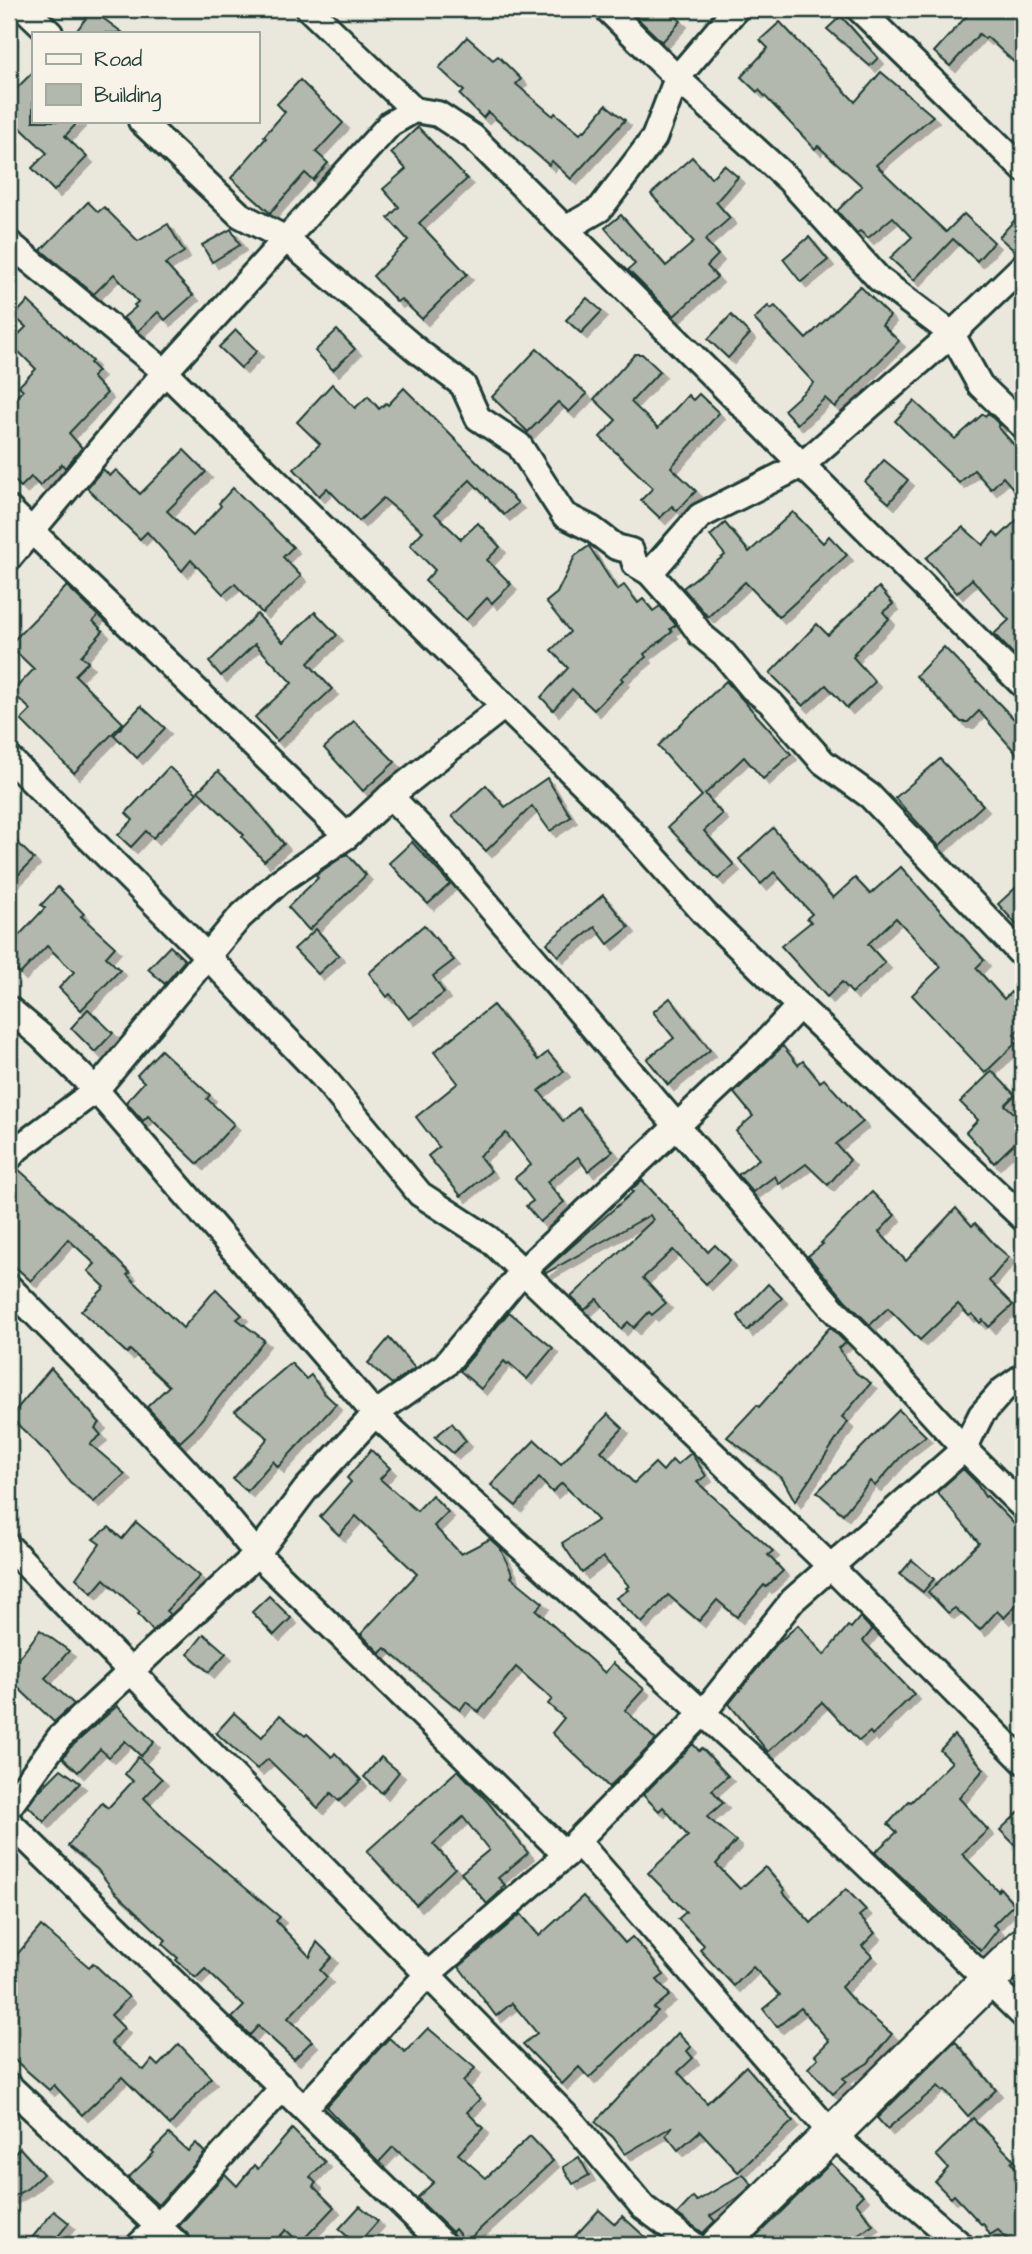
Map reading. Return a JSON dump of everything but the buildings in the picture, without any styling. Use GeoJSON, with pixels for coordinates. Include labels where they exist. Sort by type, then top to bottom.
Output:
{"type":"FeatureCollection","features":[{"type":"Feature","properties":{"kind":"street"},"geometry":{"type":"LineString","coordinates":[[25,9],[49,32]]}},
{"type":"Feature","properties":{"kind":"street"},"geometry":{"type":"LineString","coordinates":[[309,9],[414,110],[438,114],[472,137],[1023,685]]}},
{"type":"Feature","properties":{"kind":"street"},"geometry":{"type":"LineString","coordinates":[[607,9],[677,78],[789,180],[879,279],[952,334],[980,384],[1023,426]]}},
{"type":"Feature","properties":{"kind":"street"},"geometry":{"type":"LineString","coordinates":[[565,229],[600,209],[654,138],[677,78],[736,9]]}},
{"type":"Feature","properties":{"kind":"street"},"geometry":{"type":"LineString","coordinates":[[859,9],[1023,169]]}},
{"type":"Feature","properties":{"kind":"street"},"geometry":{"type":"LineString","coordinates":[[9,558],[165,372],[390,124],[414,110]]}},
{"type":"Feature","properties":{"kind":"street"},"geometry":{"type":"LineString","coordinates":[[142,122],[240,215],[286,239],[419,352],[463,385],[478,418],[519,445],[564,515],[592,528],[616,547],[631,551],[635,565],[650,573],[701,635],[724,654],[752,688],[770,702],[823,762],[870,796],[1023,956]]}},
{"type":"Feature","properties":{"kind":"street"},"geometry":{"type":"LineString","coordinates":[[9,243],[165,372],[628,828],[704,913],[1023,1218]]}},
{"type":"Feature","properties":{"kind":"street"},"geometry":{"type":"LineString","coordinates":[[650,573],[700,516],[802,465],[952,334],[1023,266]]}},
{"type":"Feature","properties":{"kind":"street"},"geometry":{"type":"LineString","coordinates":[[9,509],[346,836]]}},
{"type":"Feature","properties":{"kind":"street"},"geometry":{"type":"LineString","coordinates":[[9,1158],[17,1149],[96,1090],[240,917],[280,881],[346,836],[390,796],[504,706]]}},
{"type":"Feature","properties":{"kind":"street"},"geometry":{"type":"LineString","coordinates":[[9,758],[207,956],[323,1077],[419,1194],[488,1238],[830,1566],[1023,1761]]}},
{"type":"Feature","properties":{"kind":"street"},"geometry":{"type":"LineString","coordinates":[[390,796],[431,838],[834,1310],[964,1449],[1023,1507]]}},
{"type":"Feature","properties":{"kind":"street"},"geometry":{"type":"LineString","coordinates":[[9,1807],[59,1738],[257,1554],[306,1489],[375,1414],[445,1366],[523,1271],[763,1045],[799,1006]]}},
{"type":"Feature","properties":{"kind":"street"},"geometry":{"type":"LineString","coordinates":[[9,1009],[96,1090],[375,1414],[817,1817],[1023,2014]]}},
{"type":"Feature","properties":{"kind":"street"},"geometry":{"type":"LineString","coordinates":[[9,1287],[211,1498],[257,1554],[572,1848],[832,2134],[961,2245]]}},
{"type":"Feature","properties":{"kind":"street"},"geometry":{"type":"LineString","coordinates":[[305,2107],[428,1974],[572,1848],[703,1713],[793,1600],[964,1449],[981,1415],[1003,1390],[1023,1376]]}},
{"type":"Feature","properties":{"kind":"street"},"geometry":{"type":"LineString","coordinates":[[9,1547],[575,2124],[643,2207],[694,2245]]}},
{"type":"Feature","properties":{"kind":"street"},"geometry":{"type":"LineString","coordinates":[[9,1822],[444,2245]]}},
{"type":"Feature","properties":{"kind":"street"},"geometry":{"type":"LineString","coordinates":[[719,2245],[1023,1946]]}},
{"type":"Feature","properties":{"kind":"street"},"geometry":{"type":"LineString","coordinates":[[9,2085],[178,2245]]}},
{"type":"Feature","properties":{"kind":"street"},"geometry":{"type":"LineString","coordinates":[[139,2245],[284,2087]]}}]}
